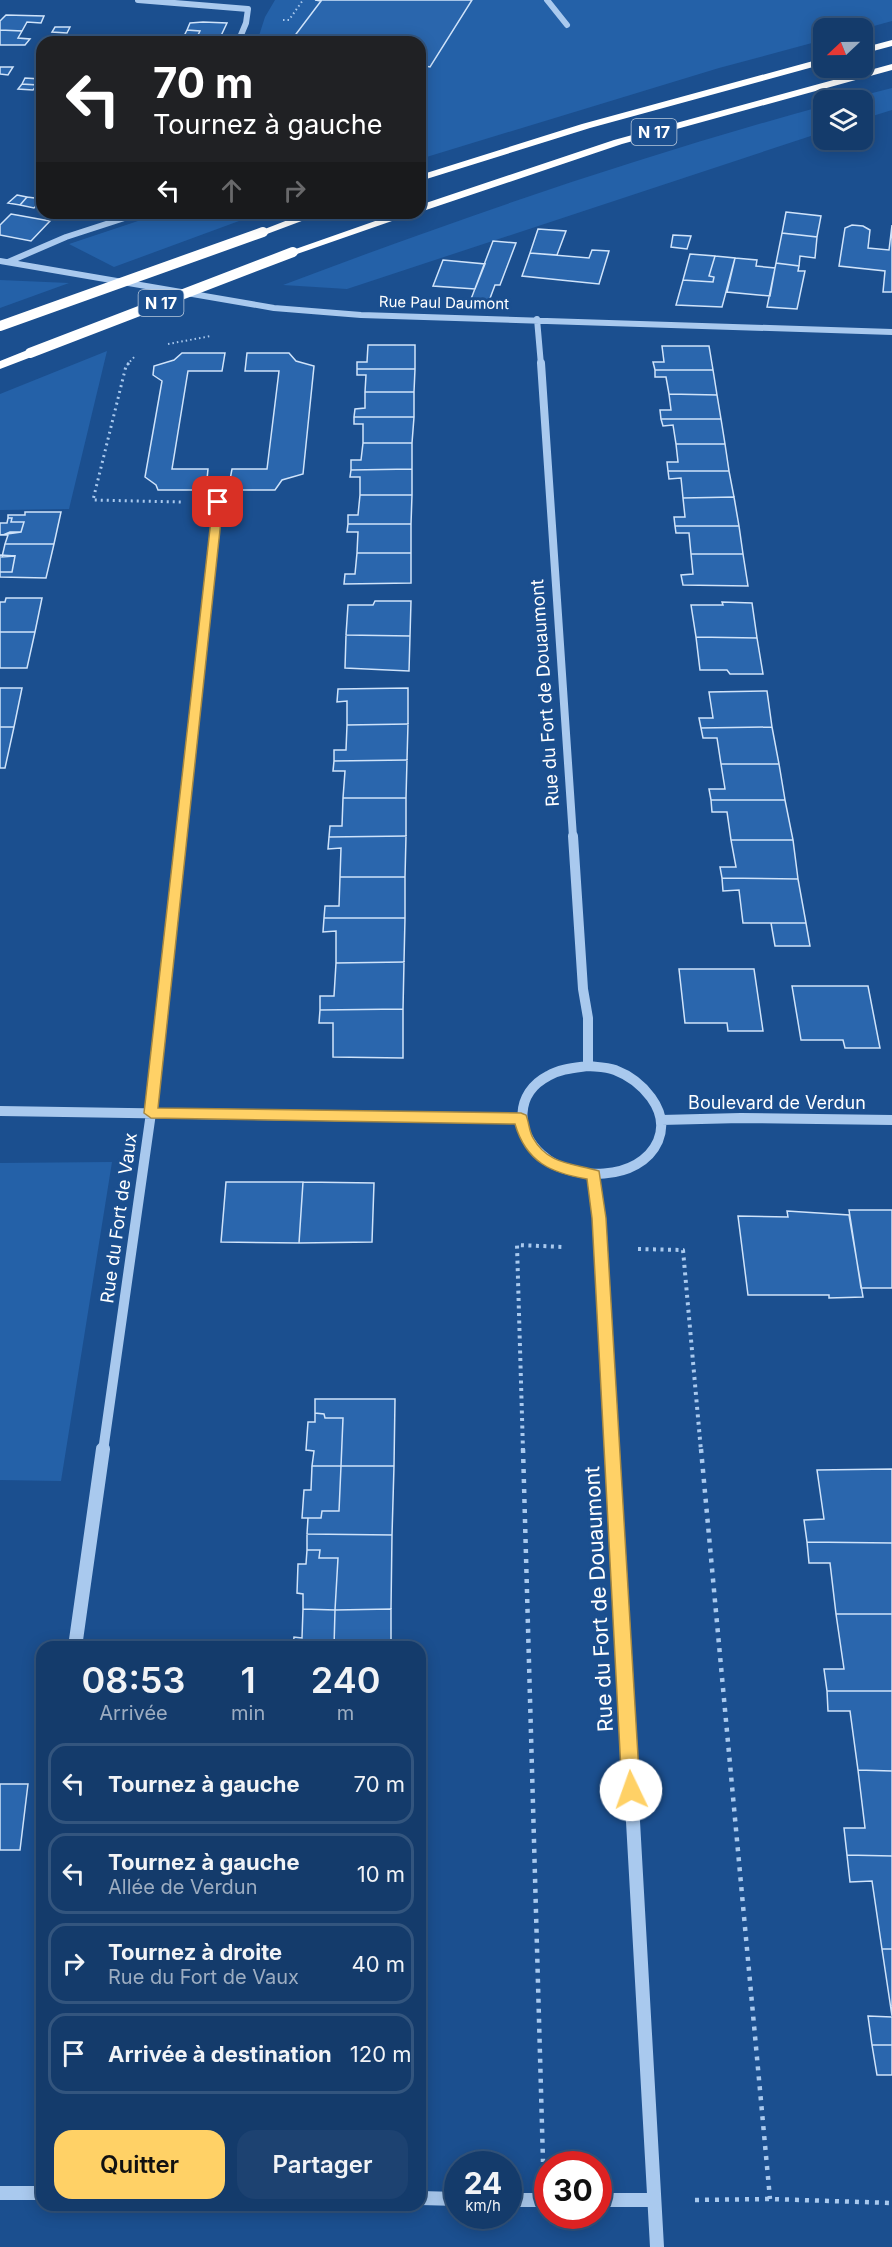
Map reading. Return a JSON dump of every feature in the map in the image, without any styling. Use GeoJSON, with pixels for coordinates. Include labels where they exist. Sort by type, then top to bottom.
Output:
{"type":"FeatureCollection","features":[{"type":"Feature","properties":{"kind":"highway"},"geometry":{"type":"LineString","coordinates":[[873,48],[892,43]]}},
{"type":"Feature","properties":{"kind":"highway","name":"N 17"},"geometry":{"type":"LineString","coordinates":[[426,176],[585,126],[813,64]]}},
{"type":"Feature","properties":{"kind":"highway","name":"N 17"},"geometry":{"type":"LineString","coordinates":[[426,207],[618,142],[892,67]]}},
{"type":"Feature","properties":{"kind":"highway","name":"N 17"},"geometry":{"type":"LineString","coordinates":[[0,326],[300,219]]}},
{"type":"Feature","properties":{"kind":"highway","name":"N 17"},"geometry":{"type":"LineString","coordinates":[[0,365],[293,252],[391,219]]}},
{"type":"Feature","properties":{"kind":"street"},"geometry":{"type":"LineString","coordinates":[[138,0],[248,9],[246,23],[241,36]]}},
{"type":"Feature","properties":{"kind":"street"},"geometry":{"type":"LineString","coordinates":[[547,0],[567,25]]}},
{"type":"Feature","properties":{"kind":"street"},"geometry":{"type":"LineString","coordinates":[[4,261],[122,219]]}},
{"type":"Feature","properties":{"kind":"street","name":"Rue Paul Daumont"},"geometry":{"type":"LineString","coordinates":[[4,261],[274,308],[361,315],[537,319],[892,333]]}},
{"type":"Feature","properties":{"kind":"street","name":"Rue du Fort de Douaumont"},"geometry":{"type":"LineString","coordinates":[[537,319],[552,507],[583,989],[588,1018],[588,1066]]}},
{"type":"Feature","properties":{"kind":"street","name":"Rue du Fort de Vaux"},"geometry":{"type":"LineString","coordinates":[[76,1641],[151,1113],[218,502]]}},
{"type":"Feature","properties":{"kind":"street"},"geometry":{"type":"LineString","coordinates":[[588,1066],[615,1070],[638,1082],[654,1099],[661,1120],[658,1141],[644,1159],[621,1171],[594,1175],[566,1170],[543,1158],[527,1140],[521,1119],[525,1098],[540,1081],[562,1070],[588,1066]]}},
{"type":"Feature","properties":{"kind":"street"},"geometry":{"type":"LineString","coordinates":[[0,1111],[521,1119]]}},
{"type":"Feature","properties":{"kind":"street","name":"Boulevard de Verdun"},"geometry":{"type":"LineString","coordinates":[[661,1120],[741,1118],[892,1120]]}},
{"type":"Feature","properties":{"kind":"street","name":"Rue du Fort de Douaumont"},"geometry":{"type":"LineString","coordinates":[[594,1175],[601,1249],[657,2247]]}},
{"type":"Feature","properties":{"kind":"street"},"geometry":{"type":"LineString","coordinates":[[0,2193],[36,2193]]}},
{"type":"Feature","properties":{"kind":"street"},"geometry":{"type":"LineString","coordinates":[[426,2198],[444,2199]]}},
{"type":"Feature","properties":{"kind":"street"},"geometry":{"type":"LineString","coordinates":[[612,2200],[653,2200]]}},
{"type":"Feature","properties":{"kind":"path"},"geometry":{"type":"LineString","coordinates":[[158,345],[214,335]]}},
{"type":"Feature","properties":{"kind":"path"},"geometry":{"type":"LineString","coordinates":[[136,354],[126,366],[93,500],[218,502]]}},
{"type":"Feature","properties":{"kind":"path"},"geometry":{"type":"LineString","coordinates":[[545,2151],[517,1245],[683,1250],[770,2199]]}},
{"type":"Feature","properties":{"kind":"path"},"geometry":{"type":"LineString","coordinates":[[653,2200],[770,2199],[892,2203]]}},
{"type":"Feature","properties":{"kind":"shaded area"},"geometry":{"type":"Polygon","coordinates":[[[275,0],[892,0],[892,21],[873,26],[873,18],[813,18],[813,43],[719,68],[426,157],[426,36],[259,36],[265,17],[275,0]]]}},
{"type":"Feature","properties":{"kind":"shaded area"},"geometry":{"type":"Polygon","coordinates":[[[892,88],[892,110],[873,116],[873,93],[892,88]]]}},
{"type":"Feature","properties":{"kind":"shaded area"},"geometry":{"type":"Polygon","coordinates":[[[813,109],[813,135],[347,289],[283,285],[551,189],[813,109]]]}},
{"type":"Feature","properties":{"kind":"shaded area"},"geometry":{"type":"Polygon","coordinates":[[[144,219],[245,219],[114,267],[69,244],[144,219]]]}},
{"type":"Feature","properties":{"kind":"shaded area"},"geometry":{"type":"Polygon","coordinates":[[[0,280],[69,283],[0,308],[0,280]]]}},
{"type":"Feature","properties":{"kind":"shaded area"},"geometry":{"type":"Polygon","coordinates":[[[107,351],[69,509],[0,510],[0,394],[107,351]]]}},
{"type":"Feature","properties":{"kind":"shaded area"},"geometry":{"type":"Polygon","coordinates":[[[112,1162],[61,1481],[0,1480],[0,1163],[112,1162]]]}},
{"type":"Feature","properties":{"kind":"building"},"geometry":{"type":"Polygon","coordinates":[[[315,0],[472,0],[430,67],[426,66],[426,36],[295,36],[321,1],[315,0]]]}},
{"type":"Feature","properties":{"kind":"building"},"geometry":{"type":"Polygon","coordinates":[[[6,15],[44,16],[41,23],[27,22],[22,31],[0,30],[0,21],[6,15]]]}},
{"type":"Feature","properties":{"kind":"building"},"geometry":{"type":"Polygon","coordinates":[[[190,23],[227,23],[221,36],[198,36],[200,31],[187,30],[190,23]]]}},
{"type":"Feature","properties":{"kind":"building"},"geometry":{"type":"Polygon","coordinates":[[[55,27],[70,27],[67,33],[52,32],[55,27]]]}},
{"type":"Feature","properties":{"kind":"building"},"geometry":{"type":"Polygon","coordinates":[[[0,30],[22,31],[18,38],[30,39],[25,45],[0,45],[0,30]]]}},
{"type":"Feature","properties":{"kind":"building"},"geometry":{"type":"Polygon","coordinates":[[[187,30],[200,31],[198,36],[184,36],[187,30]]]}},
{"type":"Feature","properties":{"kind":"building"},"geometry":{"type":"Polygon","coordinates":[[[0,67],[13,67],[8,75],[0,74],[0,67]]]}},
{"type":"Feature","properties":{"kind":"building"},"geometry":{"type":"Polygon","coordinates":[[[25,78],[36,79],[36,85],[22,84],[25,78]]]}},
{"type":"Feature","properties":{"kind":"building"},"geometry":{"type":"Polygon","coordinates":[[[22,84],[36,85],[33,90],[18,89],[22,84]]]}},
{"type":"Feature","properties":{"kind":"building"},"geometry":{"type":"Polygon","coordinates":[[[17,195],[27,197],[20,205],[8,203],[17,195]]]}},
{"type":"Feature","properties":{"kind":"building"},"geometry":{"type":"Polygon","coordinates":[[[27,197],[36,198],[34,208],[20,205],[27,197]]]}},
{"type":"Feature","properties":{"kind":"building"},"geometry":{"type":"Polygon","coordinates":[[[786,212],[821,216],[817,237],[782,233],[786,212]]]}},
{"type":"Feature","properties":{"kind":"building"},"geometry":{"type":"Polygon","coordinates":[[[11,214],[50,221],[31,241],[0,235],[0,225],[11,214]]]}},
{"type":"Feature","properties":{"kind":"building"},"geometry":{"type":"Polygon","coordinates":[[[852,225],[863,226],[870,230],[868,248],[889,250],[892,225],[892,292],[883,292],[885,271],[839,266],[845,228],[852,225]]]}},
{"type":"Feature","properties":{"kind":"building"},"geometry":{"type":"Polygon","coordinates":[[[538,229],[566,231],[557,255],[530,253],[538,229]]]}},
{"type":"Feature","properties":{"kind":"building"},"geometry":{"type":"Polygon","coordinates":[[[782,233],[817,237],[815,258],[800,256],[799,266],[776,263],[782,233]]]}},
{"type":"Feature","properties":{"kind":"building"},"geometry":{"type":"Polygon","coordinates":[[[673,235],[691,236],[687,249],[671,247],[673,235]]]}},
{"type":"Feature","properties":{"kind":"building"},"geometry":{"type":"Polygon","coordinates":[[[493,241],[516,243],[500,285],[495,285],[489,301],[471,299],[493,241]]]}},
{"type":"Feature","properties":{"kind":"building"},"geometry":{"type":"Polygon","coordinates":[[[592,250],[609,251],[599,284],[522,276],[530,253],[589,258],[592,250]]]}},
{"type":"Feature","properties":{"kind":"building"},"geometry":{"type":"Polygon","coordinates":[[[690,254],[715,256],[709,276],[714,277],[713,282],[683,280],[690,254]]]}},
{"type":"Feature","properties":{"kind":"building"},"geometry":{"type":"Polygon","coordinates":[[[715,256],[735,258],[722,307],[676,305],[683,280],[713,282],[714,277],[709,276],[715,256]]]}},
{"type":"Feature","properties":{"kind":"building"},"geometry":{"type":"Polygon","coordinates":[[[735,258],[757,260],[756,266],[775,268],[770,296],[727,292],[735,258]]]}},
{"type":"Feature","properties":{"kind":"building"},"geometry":{"type":"Polygon","coordinates":[[[443,260],[485,264],[475,289],[433,286],[443,260]]]}},
{"type":"Feature","properties":{"kind":"building"},"geometry":{"type":"Polygon","coordinates":[[[776,263],[799,266],[798,271],[805,271],[797,309],[767,307],[776,263]]]}},
{"type":"Feature","properties":{"kind":"building"},"geometry":{"type":"Polygon","coordinates":[[[368,345],[415,345],[415,369],[357,369],[357,362],[367,362],[368,345]]]}},
{"type":"Feature","properties":{"kind":"building"},"geometry":{"type":"Polygon","coordinates":[[[662,346],[709,346],[713,370],[655,370],[653,362],[664,362],[662,346]]]}},
{"type":"Feature","properties":{"kind":"building"},"geometry":{"type":"Polygon","coordinates":[[[182,353],[225,353],[222,371],[188,371],[172,469],[208,469],[206,490],[158,490],[156,485],[145,477],[162,381],[153,375],[154,366],[174,360],[182,353]]]}},
{"type":"Feature","properties":{"kind":"building"},"geometry":{"type":"Polygon","coordinates":[[[247,353],[289,353],[296,361],[314,366],[303,474],[282,480],[275,490],[228,490],[232,469],[267,469],[279,371],[245,371],[247,353]]]}},
{"type":"Feature","properties":{"kind":"building"},"geometry":{"type":"Polygon","coordinates":[[[357,369],[415,369],[414,392],[365,392],[366,375],[357,375],[357,369]]]}},
{"type":"Feature","properties":{"kind":"building"},"geometry":{"type":"Polygon","coordinates":[[[655,370],[713,370],[717,395],[669,394],[666,377],[655,377],[655,370]]]}},
{"type":"Feature","properties":{"kind":"building"},"geometry":{"type":"Polygon","coordinates":[[[365,392],[414,392],[414,417],[354,417],[355,409],[365,408],[365,392]]]}},
{"type":"Feature","properties":{"kind":"building"},"geometry":{"type":"Polygon","coordinates":[[[669,394],[717,395],[721,419],[661,419],[660,410],[671,410],[669,394]]]}},
{"type":"Feature","properties":{"kind":"building"},"geometry":{"type":"Polygon","coordinates":[[[354,417],[414,417],[412,443],[363,443],[363,424],[354,424],[354,417]]]}},
{"type":"Feature","properties":{"kind":"building"},"geometry":{"type":"Polygon","coordinates":[[[661,419],[721,419],[725,444],[676,444],[673,425],[663,426],[661,419]]]}},
{"type":"Feature","properties":{"kind":"building"},"geometry":{"type":"Polygon","coordinates":[[[363,443],[412,443],[412,469],[351,470],[351,460],[361,460],[363,443]]]}},
{"type":"Feature","properties":{"kind":"building"},"geometry":{"type":"Polygon","coordinates":[[[676,444],[725,444],[729,471],[668,471],[667,462],[678,462],[676,444]]]}},
{"type":"Feature","properties":{"kind":"building"},"geometry":{"type":"Polygon","coordinates":[[[412,469],[412,495],[360,495],[360,477],[350,477],[351,470],[412,469]]]}},
{"type":"Feature","properties":{"kind":"building"},"geometry":{"type":"Polygon","coordinates":[[[668,471],[729,471],[734,497],[683,498],[681,478],[669,479],[668,471]]]}},
{"type":"Feature","properties":{"kind":"building"},"geometry":{"type":"Polygon","coordinates":[[[360,495],[412,495],[411,524],[348,524],[348,515],[358,515],[360,495]]]}},
{"type":"Feature","properties":{"kind":"building"},"geometry":{"type":"Polygon","coordinates":[[[734,497],[739,526],[675,526],[674,517],[685,517],[683,498],[734,497]]]}},
{"type":"Feature","properties":{"kind":"building"},"geometry":{"type":"Polygon","coordinates":[[[25,512],[61,512],[54,544],[5,544],[8,535],[3,535],[10,532],[21,532],[24,522],[11,522],[12,518],[8,518],[8,515],[25,515],[25,512]]]}},
{"type":"Feature","properties":{"kind":"building"},"geometry":{"type":"Polygon","coordinates":[[[8,518],[12,518],[11,522],[24,522],[21,532],[0,535],[0,523],[7,523],[8,518]]]}},
{"type":"Feature","properties":{"kind":"building"},"geometry":{"type":"Polygon","coordinates":[[[348,524],[411,524],[411,553],[357,553],[358,532],[347,532],[348,524]]]}},
{"type":"Feature","properties":{"kind":"building"},"geometry":{"type":"Polygon","coordinates":[[[675,526],[739,526],[743,554],[691,554],[689,533],[676,533],[675,526]]]}},
{"type":"Feature","properties":{"kind":"building"},"geometry":{"type":"Polygon","coordinates":[[[5,544],[54,544],[46,578],[0,577],[0,572],[12,572],[15,556],[2,557],[5,544]]]}},
{"type":"Feature","properties":{"kind":"building"},"geometry":{"type":"Polygon","coordinates":[[[357,553],[411,553],[411,583],[344,584],[345,574],[355,574],[357,553]]]}},
{"type":"Feature","properties":{"kind":"building"},"geometry":{"type":"Polygon","coordinates":[[[691,554],[743,554],[748,586],[683,585],[681,575],[693,574],[691,554]]]}},
{"type":"Feature","properties":{"kind":"building"},"geometry":{"type":"Polygon","coordinates":[[[0,555],[15,556],[12,572],[0,572],[0,555]]]}},
{"type":"Feature","properties":{"kind":"building"},"geometry":{"type":"Polygon","coordinates":[[[6,598],[42,598],[35,632],[0,632],[0,602],[5,602],[6,598]]]}},
{"type":"Feature","properties":{"kind":"building"},"geometry":{"type":"Polygon","coordinates":[[[375,601],[411,601],[410,636],[346,635],[348,605],[373,605],[375,601]]]}},
{"type":"Feature","properties":{"kind":"building"},"geometry":{"type":"Polygon","coordinates":[[[722,602],[752,603],[757,638],[696,637],[691,605],[723,605],[722,602]]]}},
{"type":"Feature","properties":{"kind":"building"},"geometry":{"type":"Polygon","coordinates":[[[0,632],[35,632],[27,668],[0,668],[0,632]]]}},
{"type":"Feature","properties":{"kind":"building"},"geometry":{"type":"Polygon","coordinates":[[[346,635],[410,636],[409,671],[345,668],[346,635]]]}},
{"type":"Feature","properties":{"kind":"building"},"geometry":{"type":"Polygon","coordinates":[[[696,637],[757,638],[763,674],[730,674],[727,670],[700,670],[696,637]]]}},
{"type":"Feature","properties":{"kind":"building"},"geometry":{"type":"Polygon","coordinates":[[[0,688],[22,688],[14,727],[0,727],[0,688]]]}},
{"type":"Feature","properties":{"kind":"building"},"geometry":{"type":"Polygon","coordinates":[[[408,688],[408,724],[347,725],[347,701],[337,702],[338,689],[408,688]]]}},
{"type":"Feature","properties":{"kind":"building"},"geometry":{"type":"Polygon","coordinates":[[[767,691],[772,727],[701,728],[699,718],[713,718],[709,692],[767,691]]]}},
{"type":"Feature","properties":{"kind":"building"},"geometry":{"type":"Polygon","coordinates":[[[408,724],[407,760],[334,761],[334,750],[346,750],[347,725],[408,724]]]}},
{"type":"Feature","properties":{"kind":"building"},"geometry":{"type":"Polygon","coordinates":[[[0,727],[14,727],[5,768],[0,768],[0,727]]]}},
{"type":"Feature","properties":{"kind":"building"},"geometry":{"type":"Polygon","coordinates":[[[772,727],[779,764],[721,764],[717,738],[703,738],[701,728],[772,727]]]}},
{"type":"Feature","properties":{"kind":"building"},"geometry":{"type":"Polygon","coordinates":[[[407,760],[406,798],[343,798],[345,771],[333,771],[334,761],[407,760]]]}},
{"type":"Feature","properties":{"kind":"building"},"geometry":{"type":"Polygon","coordinates":[[[721,764],[779,764],[785,800],[711,800],[709,789],[725,789],[721,764]]]}},
{"type":"Feature","properties":{"kind":"building"},"geometry":{"type":"Polygon","coordinates":[[[343,798],[406,798],[406,836],[329,837],[330,826],[342,826],[343,798]]]}},
{"type":"Feature","properties":{"kind":"building"},"geometry":{"type":"Polygon","coordinates":[[[711,800],[785,800],[793,840],[731,840],[727,812],[712,812],[711,800]]]}},
{"type":"Feature","properties":{"kind":"building"},"geometry":{"type":"Polygon","coordinates":[[[406,836],[405,877],[340,877],[341,848],[328,849],[329,837],[406,836]]]}},
{"type":"Feature","properties":{"kind":"building"},"geometry":{"type":"Polygon","coordinates":[[[731,840],[793,840],[798,879],[722,878],[720,867],[736,867],[731,840]]]}},
{"type":"Feature","properties":{"kind":"building"},"geometry":{"type":"Polygon","coordinates":[[[340,877],[405,877],[405,918],[324,918],[325,906],[339,906],[340,877]]]}},
{"type":"Feature","properties":{"kind":"building"},"geometry":{"type":"Polygon","coordinates":[[[722,878],[798,879],[806,923],[743,923],[739,890],[723,891],[722,878]]]}},
{"type":"Feature","properties":{"kind":"building"},"geometry":{"type":"Polygon","coordinates":[[[324,918],[405,918],[404,962],[336,963],[336,931],[323,932],[324,918]]]}},
{"type":"Feature","properties":{"kind":"building"},"geometry":{"type":"Polygon","coordinates":[[[771,923],[806,923],[810,946],[775,946],[771,923]]]}},
{"type":"Feature","properties":{"kind":"building"},"geometry":{"type":"Polygon","coordinates":[[[404,962],[403,1009],[320,1010],[320,996],[334,996],[336,963],[404,962]]]}},
{"type":"Feature","properties":{"kind":"building"},"geometry":{"type":"Polygon","coordinates":[[[679,969],[754,969],[763,1031],[728,1031],[727,1023],[685,1023],[679,969]]]}},
{"type":"Feature","properties":{"kind":"building"},"geometry":{"type":"Polygon","coordinates":[[[792,986],[868,986],[880,1048],[845,1048],[843,1040],[801,1040],[792,986]]]}},
{"type":"Feature","properties":{"kind":"building"},"geometry":{"type":"Polygon","coordinates":[[[403,1009],[403,1058],[333,1057],[333,1023],[319,1023],[320,1010],[403,1009]]]}},
{"type":"Feature","properties":{"kind":"building"},"geometry":{"type":"Polygon","coordinates":[[[226,1182],[303,1182],[299,1243],[221,1242],[226,1182]]]}},
{"type":"Feature","properties":{"kind":"building"},"geometry":{"type":"Polygon","coordinates":[[[303,1182],[374,1183],[372,1242],[299,1243],[303,1182]]]}},
{"type":"Feature","properties":{"kind":"building"},"geometry":{"type":"Polygon","coordinates":[[[849,1210],[892,1210],[892,1288],[861,1288],[849,1210]]]}},
{"type":"Feature","properties":{"kind":"building"},"geometry":{"type":"Polygon","coordinates":[[[787,1211],[849,1215],[863,1297],[748,1295],[738,1216],[788,1217],[787,1211]]]}},
{"type":"Feature","properties":{"kind":"building"},"geometry":{"type":"Polygon","coordinates":[[[315,1399],[395,1399],[394,1466],[341,1466],[343,1418],[325,1418],[324,1414],[315,1413],[315,1399]]]}},
{"type":"Feature","properties":{"kind":"building"},"geometry":{"type":"Polygon","coordinates":[[[315,1413],[324,1414],[325,1418],[343,1418],[341,1466],[312,1466],[314,1451],[306,1450],[308,1422],[315,1422],[315,1413]]]}},
{"type":"Feature","properties":{"kind":"building"},"geometry":{"type":"Polygon","coordinates":[[[312,1466],[341,1466],[339,1511],[322,1511],[321,1518],[302,1518],[304,1490],[311,1490],[312,1466]]]}},
{"type":"Feature","properties":{"kind":"building"},"geometry":{"type":"Polygon","coordinates":[[[341,1466],[394,1466],[392,1535],[307,1534],[308,1518],[321,1518],[322,1511],[339,1511],[341,1466]]]}},
{"type":"Feature","properties":{"kind":"building"},"geometry":{"type":"Polygon","coordinates":[[[892,1469],[892,1543],[807,1542],[804,1520],[824,1519],[817,1470],[892,1469]]]}},
{"type":"Feature","properties":{"kind":"building"},"geometry":{"type":"Polygon","coordinates":[[[307,1534],[392,1535],[391,1609],[335,1610],[338,1558],[319,1558],[320,1550],[307,1550],[307,1534]]]}},
{"type":"Feature","properties":{"kind":"building"},"geometry":{"type":"Polygon","coordinates":[[[807,1542],[892,1543],[892,1614],[836,1614],[830,1563],[809,1563],[807,1542]]]}},
{"type":"Feature","properties":{"kind":"building"},"geometry":{"type":"Polygon","coordinates":[[[307,1550],[320,1550],[319,1558],[338,1558],[335,1610],[303,1609],[303,1594],[297,1593],[298,1564],[306,1564],[307,1550]]]}},
{"type":"Feature","properties":{"kind":"building"},"geometry":{"type":"Polygon","coordinates":[[[303,1609],[335,1610],[334,1641],[294,1641],[294,1637],[302,1638],[303,1609]]]}},
{"type":"Feature","properties":{"kind":"building"},"geometry":{"type":"Polygon","coordinates":[[[391,1609],[391,1641],[334,1641],[335,1610],[391,1609]]]}},
{"type":"Feature","properties":{"kind":"building"},"geometry":{"type":"Polygon","coordinates":[[[836,1614],[892,1614],[892,1691],[827,1691],[824,1669],[844,1669],[836,1614]]]}},
{"type":"Feature","properties":{"kind":"building"},"geometry":{"type":"Polygon","coordinates":[[[827,1691],[892,1691],[892,1771],[858,1770],[850,1711],[828,1711],[827,1691]]]}},
{"type":"Feature","properties":{"kind":"building"},"geometry":{"type":"Polygon","coordinates":[[[858,1770],[892,1771],[892,1856],[847,1855],[844,1828],[865,1828],[858,1770]]]}},
{"type":"Feature","properties":{"kind":"building"},"geometry":{"type":"Polygon","coordinates":[[[0,1784],[28,1784],[20,1850],[0,1850],[0,1784]]]}},
{"type":"Feature","properties":{"kind":"building"},"geometry":{"type":"Polygon","coordinates":[[[847,1855],[892,1856],[892,1949],[882,1949],[872,1881],[850,1882],[847,1855]]]}},
{"type":"Feature","properties":{"kind":"building"},"geometry":{"type":"Polygon","coordinates":[[[882,1949],[892,1949],[892,2016],[882,1949]]]}},
{"type":"Feature","properties":{"kind":"building"},"geometry":{"type":"Polygon","coordinates":[[[868,2016],[892,2017],[892,2045],[872,2045],[868,2016]]]}},
{"type":"Feature","properties":{"kind":"building"},"geometry":{"type":"Polygon","coordinates":[[[872,2045],[892,2045],[892,2075],[877,2075],[872,2045]]]}},
{"type":"Feature","properties":{"kind":"route"},"geometry":{"type":"LineString","coordinates":[[218,502],[151,1113],[521,1119],[527,1140],[543,1158],[566,1170],[594,1175],[599,1218],[631,1790]]}}]}
